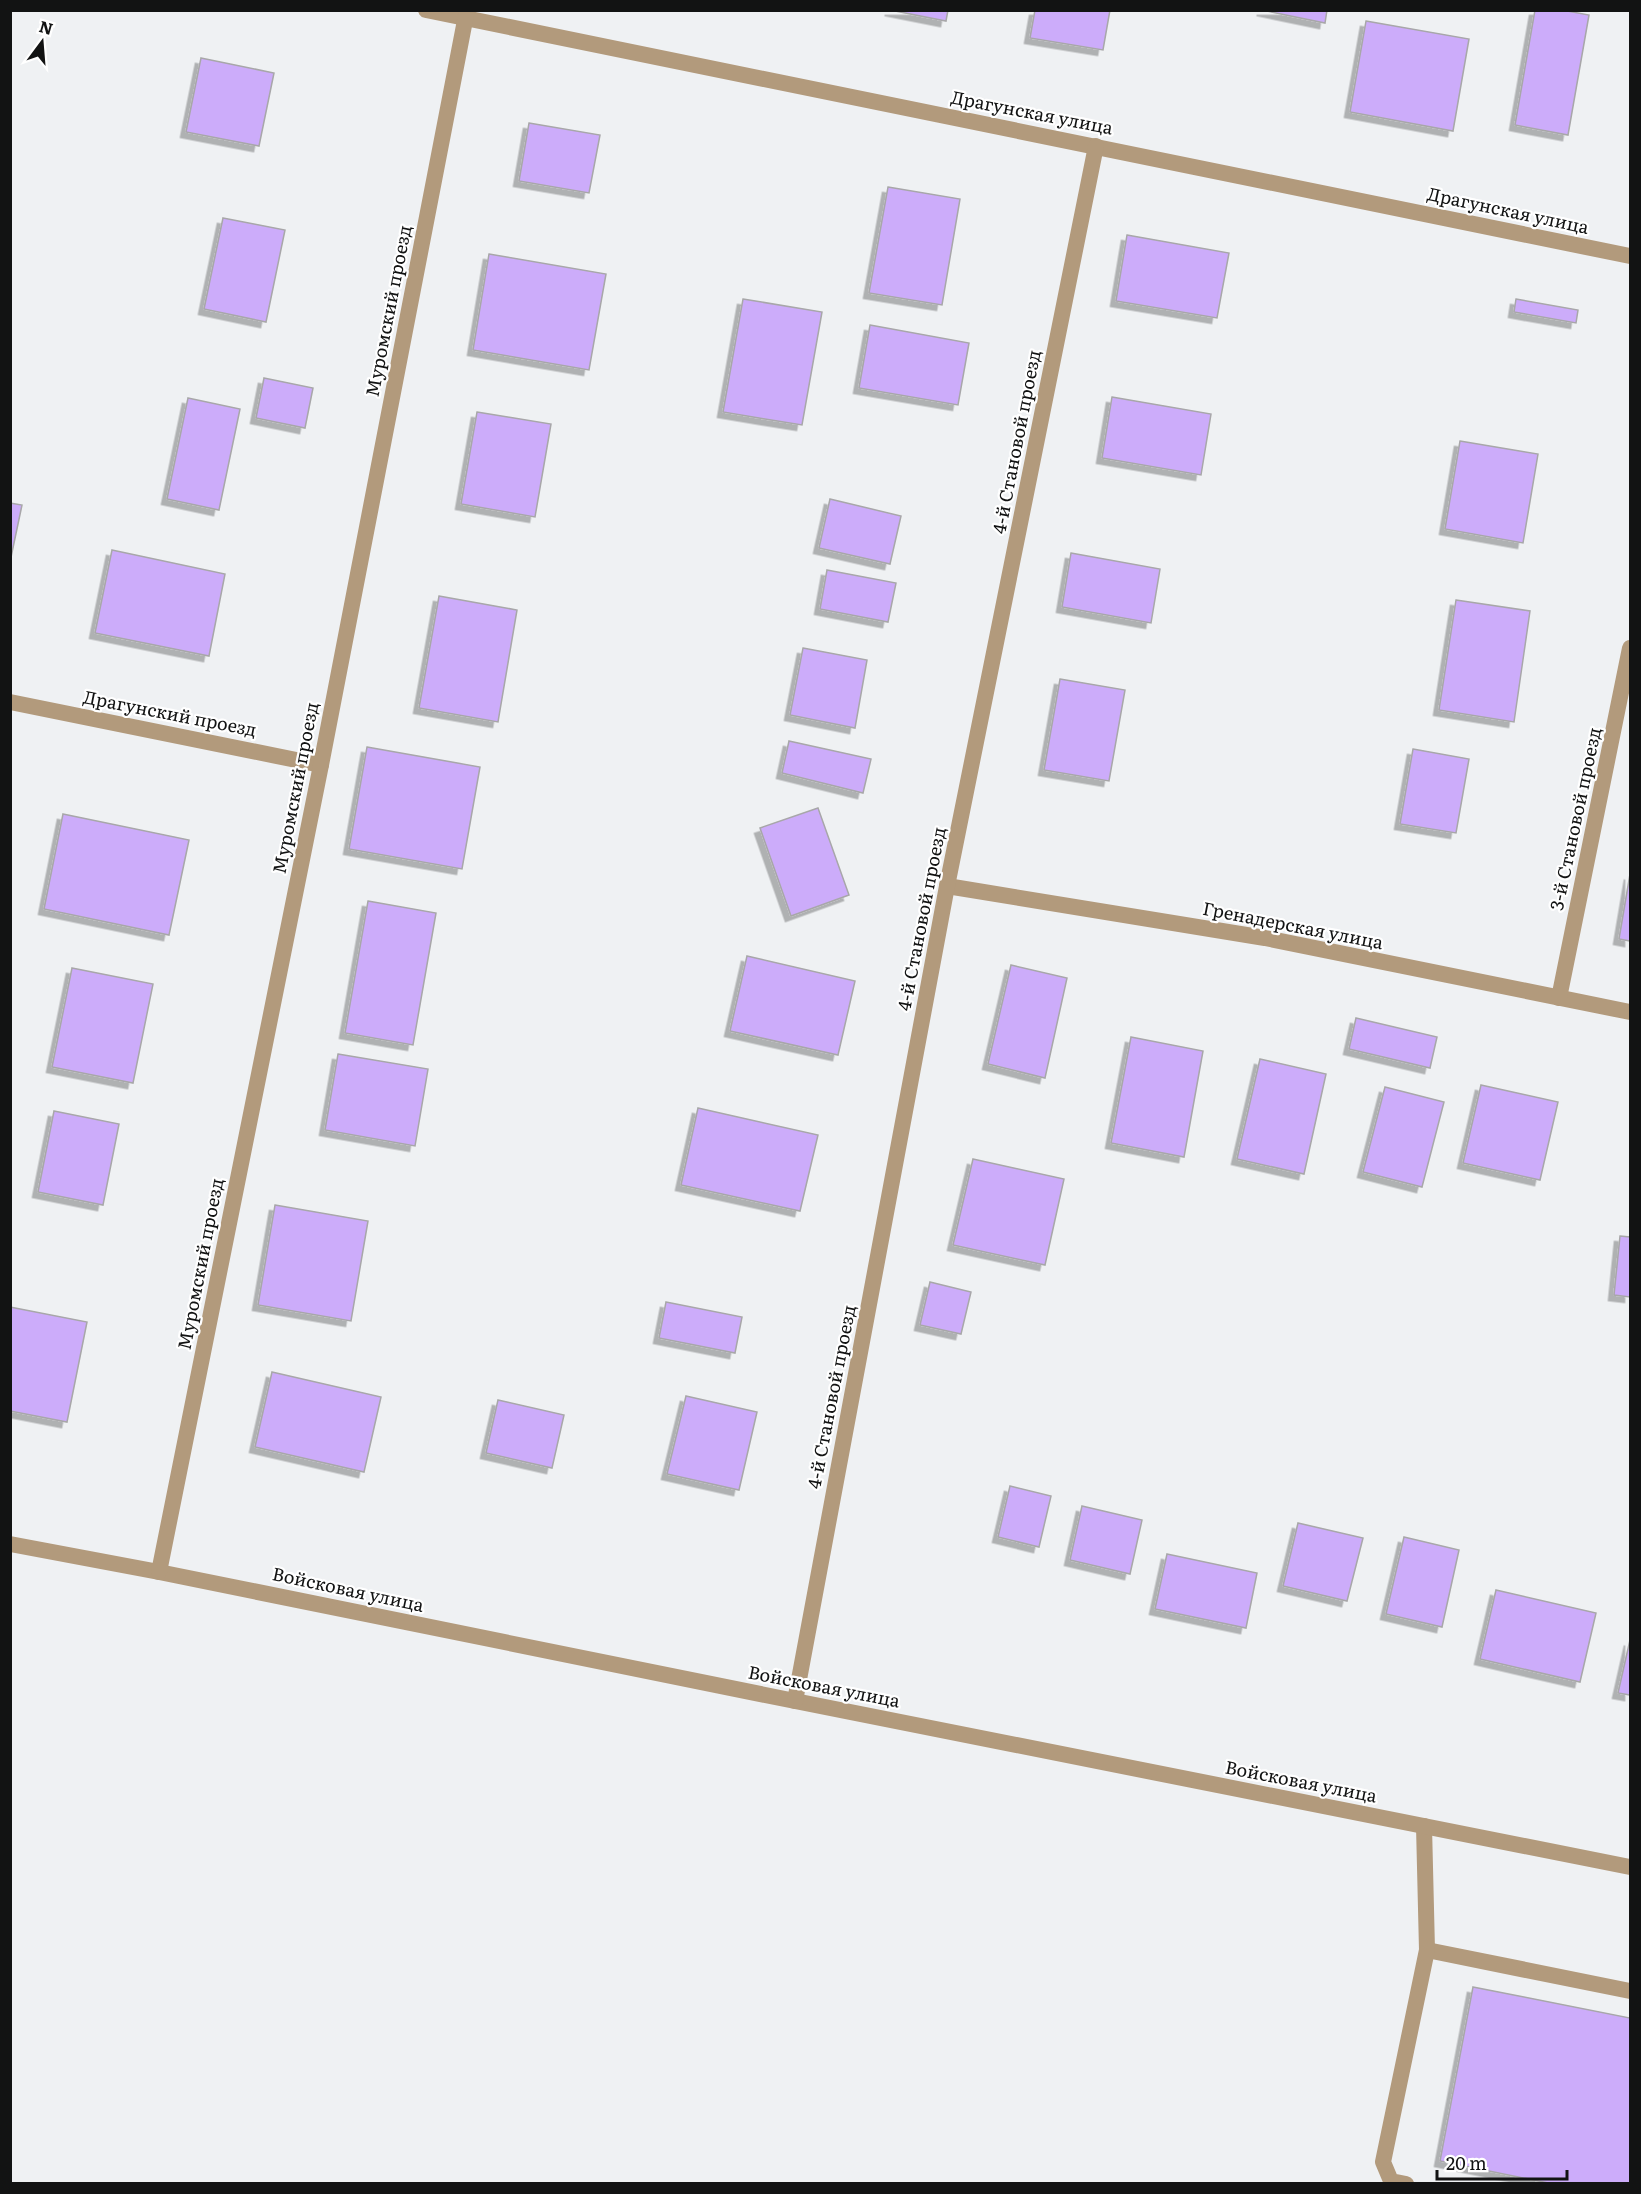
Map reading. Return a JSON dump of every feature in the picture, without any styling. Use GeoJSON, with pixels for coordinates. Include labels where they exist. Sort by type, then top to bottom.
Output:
{"type":"FeatureCollection","features":[{"type":"Feature","properties":{"kind":"street","name":"Драгунская улица"},"geometry":{"type":"LineString","coordinates":[[426,10],[466,14],[1630,256]]}},
{"type":"Feature","properties":{"kind":"street","name":"Муромский проезд"},"geometry":{"type":"LineString","coordinates":[[159,1572],[321,765],[466,14]]}},
{"type":"Feature","properties":{"kind":"street","name":"4-й Становой проезд"},"geometry":{"type":"LineString","coordinates":[[795,1701],[948,886],[1096,146]]}},
{"type":"Feature","properties":{"kind":"street","name":"3-й Становой проезд"},"geometry":{"type":"LineString","coordinates":[[1559,998],[1630,648]]}},
{"type":"Feature","properties":{"kind":"street","name":"Драгунский проезд"},"geometry":{"type":"LineString","coordinates":[[10,702],[321,765]]}},
{"type":"Feature","properties":{"kind":"street","name":"Гренадерская улица"},"geometry":{"type":"LineString","coordinates":[[948,886],[1265,938],[1630,1012]]}},
{"type":"Feature","properties":{"kind":"street","name":"Войсковая улица"},"geometry":{"type":"LineString","coordinates":[[10,1545],[159,1572],[1630,1867]]}},
{"type":"Feature","properties":{"kind":"street"},"geometry":{"type":"LineString","coordinates":[[1406,2184],[1391,2181],[1383,2162],[1427,1950],[1424,1826]]}},
{"type":"Feature","properties":{"kind":"street"},"geometry":{"type":"LineString","coordinates":[[1427,1950],[1630,1991]]}},
{"type":"Feature","properties":{"kind":"building"},"geometry":{"type":"Polygon","coordinates":[[[890,10],[948,10],[946,21],[890,10]]]}},
{"type":"Feature","properties":{"kind":"building"},"geometry":{"type":"Polygon","coordinates":[[[1035,10],[1110,10],[1103,50],[1030,38],[1035,10]]]}},
{"type":"Feature","properties":{"kind":"building"},"geometry":{"type":"Polygon","coordinates":[[[1262,10],[1327,10],[1325,23],[1262,10]]]}},
{"type":"Feature","properties":{"kind":"building"},"geometry":{"type":"Polygon","coordinates":[[[1535,10],[1562,10],[1589,15],[1568,135],[1515,125],[1535,10]]]}},
{"type":"Feature","properties":{"kind":"building"},"geometry":{"type":"Polygon","coordinates":[[[1366,21],[1469,39],[1453,131],[1350,112],[1366,21]]]}},
{"type":"Feature","properties":{"kind":"building"},"geometry":{"type":"Polygon","coordinates":[[[201,58],[274,73],[259,146],[186,132],[201,58]]]}},
{"type":"Feature","properties":{"kind":"building"},"geometry":{"type":"Polygon","coordinates":[[[529,123],[600,135],[589,193],[519,181],[529,123]]]}},
{"type":"Feature","properties":{"kind":"building"},"geometry":{"type":"Polygon","coordinates":[[[888,187],[960,199],[942,305],[869,293],[888,187]]]}},
{"type":"Feature","properties":{"kind":"building"},"geometry":{"type":"Polygon","coordinates":[[[223,218],[285,230],[266,322],[204,309],[223,218]]]}},
{"type":"Feature","properties":{"kind":"building"},"geometry":{"type":"Polygon","coordinates":[[[1127,235],[1229,253],[1217,318],[1116,301],[1127,235]]]}},
{"type":"Feature","properties":{"kind":"building"},"geometry":{"type":"Polygon","coordinates":[[[489,254],[606,274],[589,370],[473,350],[489,254]]]}},
{"type":"Feature","properties":{"kind":"building"},"geometry":{"type":"Polygon","coordinates":[[[743,299],[822,312],[802,425],[723,412],[743,299]]]}},
{"type":"Feature","properties":{"kind":"building"},"geometry":{"type":"Polygon","coordinates":[[[1516,299],[1578,310],[1576,323],[1514,312],[1516,299]]]}},
{"type":"Feature","properties":{"kind":"building"},"geometry":{"type":"Polygon","coordinates":[[[870,325],[969,343],[958,405],[859,388],[870,325]]]}},
{"type":"Feature","properties":{"kind":"building"},"geometry":{"type":"Polygon","coordinates":[[[264,378],[313,388],[305,428],[256,418],[264,378]]]}},
{"type":"Feature","properties":{"kind":"building"},"geometry":{"type":"Polygon","coordinates":[[[1112,397],[1211,414],[1201,475],[1102,458],[1112,397]]]}},
{"type":"Feature","properties":{"kind":"building"},"geometry":{"type":"Polygon","coordinates":[[[188,398],[240,409],[219,510],[167,499],[188,398]]]}},
{"type":"Feature","properties":{"kind":"building"},"geometry":{"type":"Polygon","coordinates":[[[477,412],[551,424],[535,517],[461,504],[477,412]]]}},
{"type":"Feature","properties":{"kind":"building"},"geometry":{"type":"Polygon","coordinates":[[[1460,441],[1538,454],[1523,543],[1445,529],[1460,441]]]}},
{"type":"Feature","properties":{"kind":"building"},"geometry":{"type":"Polygon","coordinates":[[[830,499],[901,516],[890,564],[819,548],[830,499]]]}},
{"type":"Feature","properties":{"kind":"building"},"geometry":{"type":"Polygon","coordinates":[[[10,503],[22,505],[10,562],[10,503]]]}},
{"type":"Feature","properties":{"kind":"building"},"geometry":{"type":"Polygon","coordinates":[[[112,550],[225,574],[209,656],[95,633],[112,550]]]}},
{"type":"Feature","properties":{"kind":"building"},"geometry":{"type":"Polygon","coordinates":[[[1071,553],[1160,569],[1151,623],[1062,607],[1071,553]]]}},
{"type":"Feature","properties":{"kind":"building"},"geometry":{"type":"Polygon","coordinates":[[[827,570],[896,583],[888,622],[820,609],[827,570]]]}},
{"type":"Feature","properties":{"kind":"building"},"geometry":{"type":"Polygon","coordinates":[[[439,596],[517,610],[498,722],[419,708],[439,596]]]}},
{"type":"Feature","properties":{"kind":"building"},"geometry":{"type":"Polygon","coordinates":[[[1456,600],[1530,611],[1514,722],[1439,710],[1456,600]]]}},
{"type":"Feature","properties":{"kind":"building"},"geometry":{"type":"Polygon","coordinates":[[[803,648],[867,660],[855,728],[790,715],[803,648]]]}},
{"type":"Feature","properties":{"kind":"building"},"geometry":{"type":"Polygon","coordinates":[[[1060,679],[1125,690],[1109,781],[1044,770],[1060,679]]]}},
{"type":"Feature","properties":{"kind":"building"},"geometry":{"type":"Polygon","coordinates":[[[789,741],[871,759],[863,793],[782,773],[789,741]]]}},
{"type":"Feature","properties":{"kind":"building"},"geometry":{"type":"Polygon","coordinates":[[[367,747],[480,767],[462,869],[349,849],[367,747]]]}},
{"type":"Feature","properties":{"kind":"building"},"geometry":{"type":"Polygon","coordinates":[[[1413,749],[1469,759],[1456,833],[1400,824],[1413,749]]]}},
{"type":"Feature","properties":{"kind":"building"},"geometry":{"type":"Polygon","coordinates":[[[818,808],[849,895],[791,916],[760,828],[818,808]]]}},
{"type":"Feature","properties":{"kind":"building"},"geometry":{"type":"Polygon","coordinates":[[[63,814],[189,840],[169,935],[44,909],[63,814]]]}},
{"type":"Feature","properties":{"kind":"building"},"geometry":{"type":"Polygon","coordinates":[[[1630,874],[1630,941],[1619,939],[1630,874]]]}},
{"type":"Feature","properties":{"kind":"building"},"geometry":{"type":"Polygon","coordinates":[[[368,901],[436,913],[413,1045],[345,1033],[368,901]]]}},
{"type":"Feature","properties":{"kind":"building"},"geometry":{"type":"Polygon","coordinates":[[[747,956],[855,981],[838,1055],[730,1031],[747,956]]]}},
{"type":"Feature","properties":{"kind":"building"},"geometry":{"type":"Polygon","coordinates":[[[1011,965],[1067,978],[1045,1078],[988,1064],[1011,965]]]}},
{"type":"Feature","properties":{"kind":"building"},"geometry":{"type":"Polygon","coordinates":[[[72,968],[153,984],[133,1083],[52,1067],[72,968]]]}},
{"type":"Feature","properties":{"kind":"building"},"geometry":{"type":"Polygon","coordinates":[[[1356,1018],[1437,1037],[1430,1068],[1349,1049],[1356,1018]]]}},
{"type":"Feature","properties":{"kind":"building"},"geometry":{"type":"Polygon","coordinates":[[[1131,1037],[1203,1051],[1184,1157],[1111,1143],[1131,1037]]]}},
{"type":"Feature","properties":{"kind":"building"},"geometry":{"type":"Polygon","coordinates":[[[338,1054],[428,1069],[415,1146],[325,1130],[338,1054]]]}},
{"type":"Feature","properties":{"kind":"building"},"geometry":{"type":"Polygon","coordinates":[[[1260,1059],[1326,1074],[1304,1174],[1237,1159],[1260,1059]]]}},
{"type":"Feature","properties":{"kind":"building"},"geometry":{"type":"Polygon","coordinates":[[[1481,1085],[1558,1102],[1540,1180],[1463,1163],[1481,1085]]]}},
{"type":"Feature","properties":{"kind":"building"},"geometry":{"type":"Polygon","coordinates":[[[1385,1087],[1444,1102],[1422,1187],[1363,1172],[1385,1087]]]}},
{"type":"Feature","properties":{"kind":"building"},"geometry":{"type":"Polygon","coordinates":[[[698,1108],[818,1135],[800,1211],[681,1185],[698,1108]]]}},
{"type":"Feature","properties":{"kind":"building"},"geometry":{"type":"Polygon","coordinates":[[[54,1111],[119,1124],[103,1205],[38,1192],[54,1111]]]}},
{"type":"Feature","properties":{"kind":"building"},"geometry":{"type":"Polygon","coordinates":[[[973,1159],[1064,1179],[1045,1265],[953,1245],[973,1159]]]}},
{"type":"Feature","properties":{"kind":"building"},"geometry":{"type":"Polygon","coordinates":[[[275,1205],[368,1221],[351,1321],[258,1305],[275,1205]]]}},
{"type":"Feature","properties":{"kind":"building"},"geometry":{"type":"Polygon","coordinates":[[[1620,1236],[1630,1237],[1630,1297],[1614,1295],[1620,1236]]]}},
{"type":"Feature","properties":{"kind":"building"},"geometry":{"type":"Polygon","coordinates":[[[930,1282],[971,1292],[961,1334],[920,1325],[930,1282]]]}},
{"type":"Feature","properties":{"kind":"building"},"geometry":{"type":"Polygon","coordinates":[[[666,1302],[742,1317],[735,1353],[659,1338],[666,1302]]]}},
{"type":"Feature","properties":{"kind":"building"},"geometry":{"type":"Polygon","coordinates":[[[10,1307],[87,1322],[67,1422],[10,1411],[10,1307]]]}},
{"type":"Feature","properties":{"kind":"building"},"geometry":{"type":"Polygon","coordinates":[[[272,1372],[381,1397],[364,1472],[255,1447],[272,1372]]]}},
{"type":"Feature","properties":{"kind":"building"},"geometry":{"type":"Polygon","coordinates":[[[686,1396],[757,1412],[739,1490],[667,1474],[686,1396]]]}},
{"type":"Feature","properties":{"kind":"building"},"geometry":{"type":"Polygon","coordinates":[[[498,1400],[564,1415],[552,1468],[486,1453],[498,1400]]]}},
{"type":"Feature","properties":{"kind":"building"},"geometry":{"type":"Polygon","coordinates":[[[1010,1486],[1051,1496],[1039,1547],[998,1537],[1010,1486]]]}},
{"type":"Feature","properties":{"kind":"building"},"geometry":{"type":"Polygon","coordinates":[[[1082,1506],[1142,1520],[1130,1574],[1070,1560],[1082,1506]]]}},
{"type":"Feature","properties":{"kind":"building"},"geometry":{"type":"Polygon","coordinates":[[[1298,1523],[1363,1538],[1347,1601],[1283,1586],[1298,1523]]]}},
{"type":"Feature","properties":{"kind":"building"},"geometry":{"type":"Polygon","coordinates":[[[1404,1537],[1459,1550],[1442,1627],[1386,1614],[1404,1537]]]}},
{"type":"Feature","properties":{"kind":"building"},"geometry":{"type":"Polygon","coordinates":[[[1167,1554],[1257,1573],[1246,1628],[1155,1609],[1167,1554]]]}},
{"type":"Feature","properties":{"kind":"building"},"geometry":{"type":"Polygon","coordinates":[[[1496,1590],[1596,1613],[1580,1682],[1480,1659],[1496,1590]]]}},
{"type":"Feature","properties":{"kind":"building"},"geometry":{"type":"Polygon","coordinates":[[[1630,1640],[1630,1695],[1618,1693],[1630,1640]]]}},
{"type":"Feature","properties":{"kind":"building"},"geometry":{"type":"Polygon","coordinates":[[[1473,1987],[1630,2018],[1630,2184],[1553,2184],[1440,2161],[1473,1987]]]}}]}
